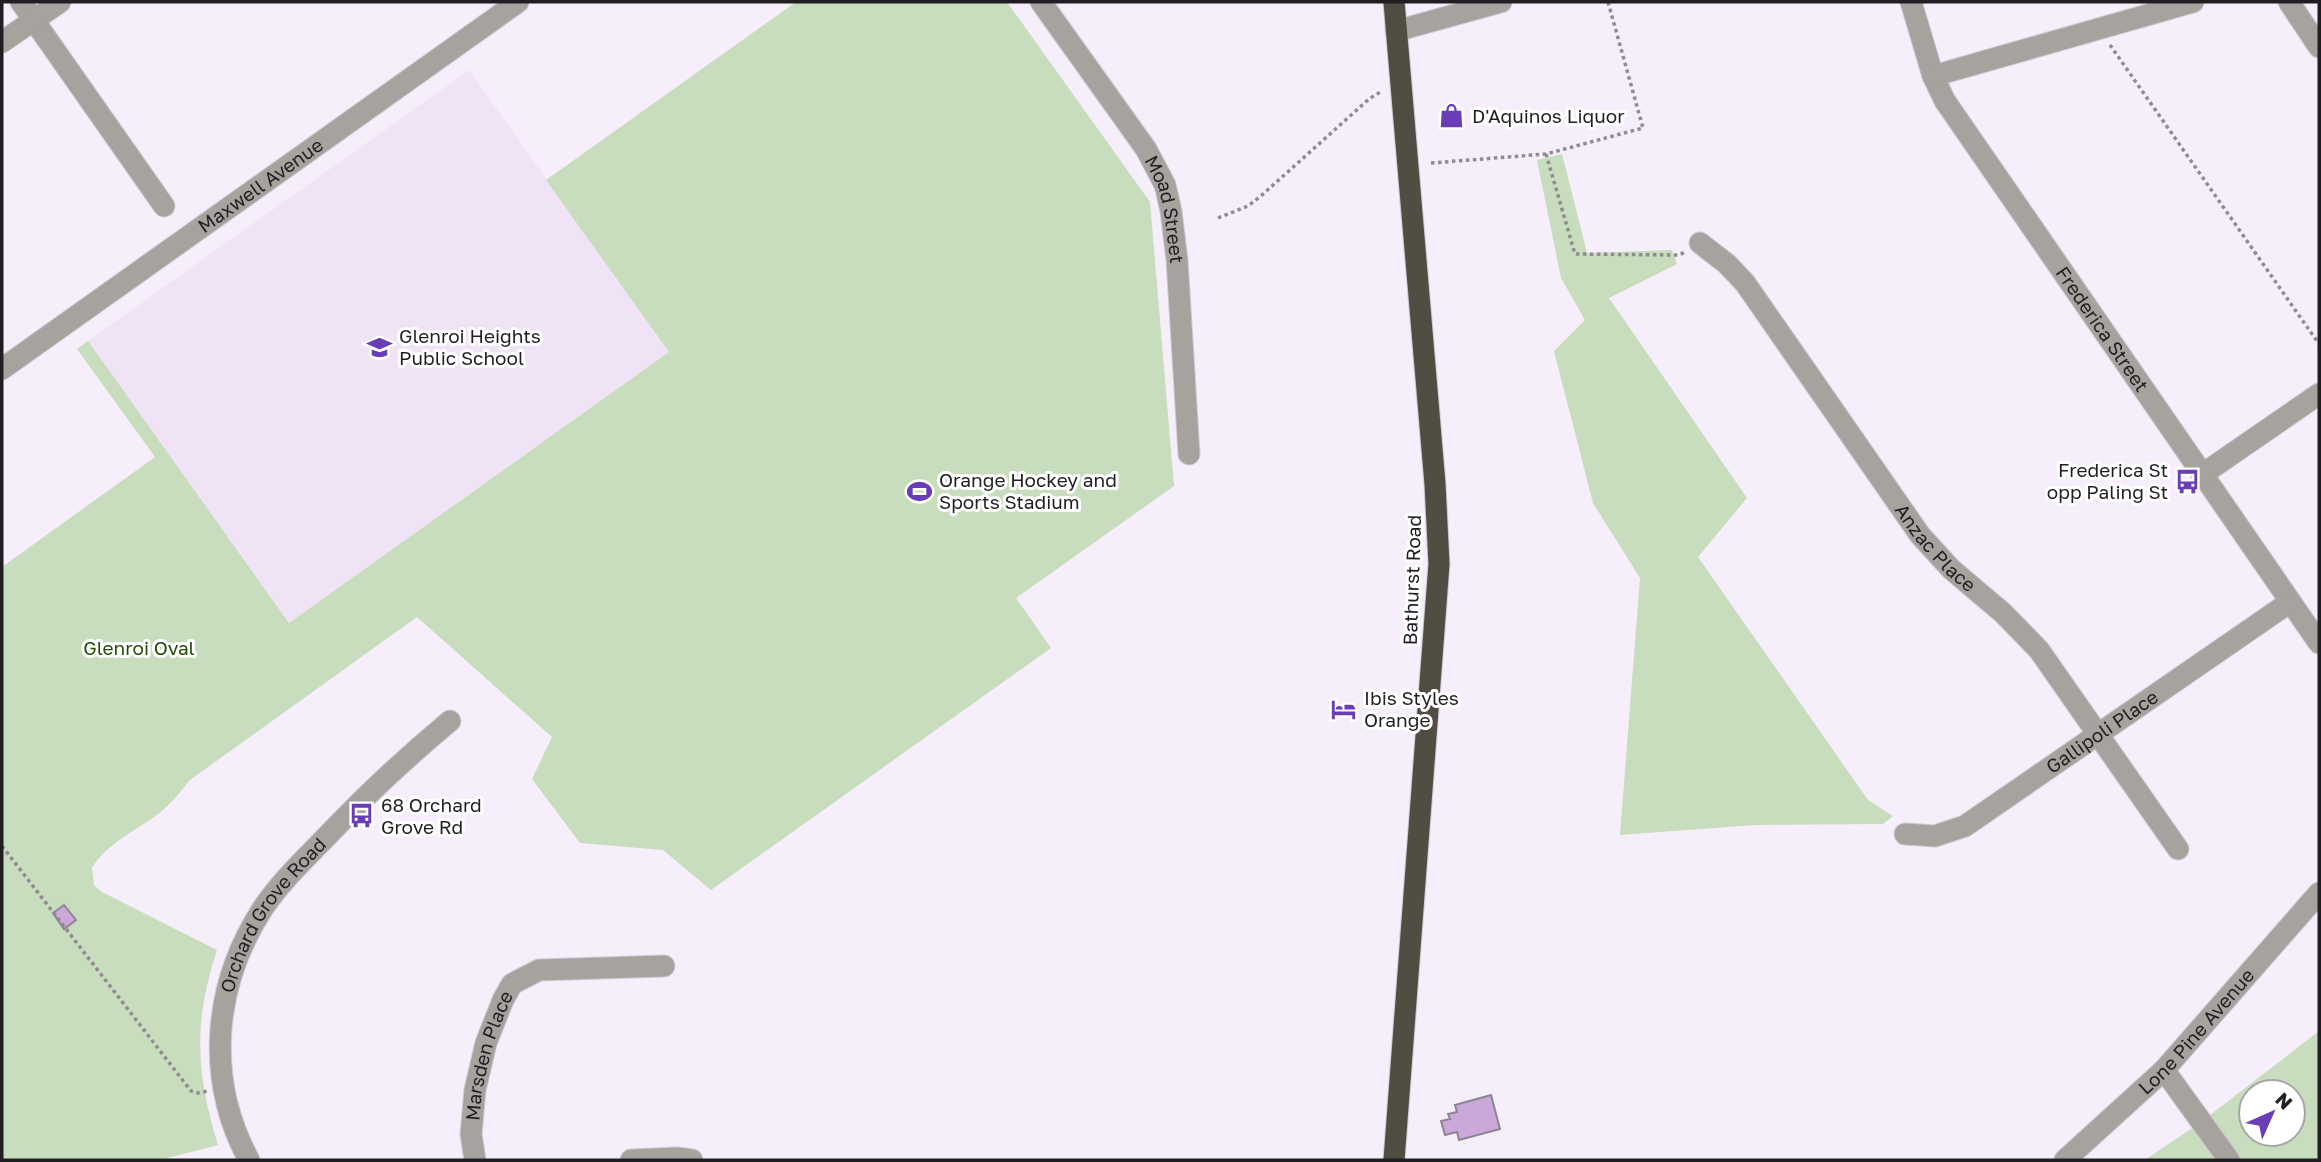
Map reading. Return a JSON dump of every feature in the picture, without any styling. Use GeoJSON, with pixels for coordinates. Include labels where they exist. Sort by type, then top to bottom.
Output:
{"type":"FeatureCollection","features":[{"type":"Feature","properties":{"kind":"highway","name":"Bathurst Road"},"geometry":{"type":"LineString","coordinates":[[1394,2],[1436,484],[1439,564],[1394,1160]]}},
{"type":"Feature","properties":{"kind":"street"},"geometry":{"type":"LineString","coordinates":[[21,2],[164,206]]}},
{"type":"Feature","properties":{"kind":"street"},"geometry":{"type":"LineString","coordinates":[[2,42],[60,2]]}},
{"type":"Feature","properties":{"kind":"street","name":"Maxwell Avenue"},"geometry":{"type":"LineString","coordinates":[[2,369],[515,2]]}},
{"type":"Feature","properties":{"kind":"street","name":"Moad Street"},"geometry":{"type":"LineString","coordinates":[[1041,2],[1146,149],[1164,185],[1171,211],[1177,260],[1189,454]]}},
{"type":"Feature","properties":{"kind":"street"},"geometry":{"type":"LineString","coordinates":[[1396,31],[1501,2]]}},
{"type":"Feature","properties":{"kind":"street","name":"Frederica Street"},"geometry":{"type":"LineString","coordinates":[[1911,2],[1933,76],[1945,101],[2319,643]]}},
{"type":"Feature","properties":{"kind":"street"},"geometry":{"type":"LineString","coordinates":[[1933,76],[2193,2]]}},
{"type":"Feature","properties":{"kind":"street"},"geometry":{"type":"LineString","coordinates":[[2289,2],[2319,47]]}},
{"type":"Feature","properties":{"kind":"street","name":"Anzac Place"},"geometry":{"type":"LineString","coordinates":[[1699,243],[1727,264],[1745,283],[1920,535],[1951,569],[2003,613],[2039,650],[2178,849]]}},
{"type":"Feature","properties":{"kind":"street"},"geometry":{"type":"LineString","coordinates":[[2203,474],[2319,394]]}},
{"type":"Feature","properties":{"kind":"street","name":"Gallipoli Place"},"geometry":{"type":"LineString","coordinates":[[1905,834],[1935,836],[1965,826],[2290,602]]}},
{"type":"Feature","properties":{"kind":"street","name":"Orchard Grove Road"},"geometry":{"type":"LineString","coordinates":[[248,1160],[237,1138],[222,1087],[219,1038],[225,995],[233,965],[247,934],[286,878],[385,776],[450,721]]}},
{"type":"Feature","properties":{"kind":"street","name":"Lone Pine Avenue"},"geometry":{"type":"LineString","coordinates":[[2064,1160],[2164,1070],[2318,899]]}},
{"type":"Feature","properties":{"kind":"street","name":"Marsden Place"},"geometry":{"type":"LineString","coordinates":[[475,1160],[471,1134],[475,1090],[486,1042],[512,984],[539,970],[664,966]]}},
{"type":"Feature","properties":{"kind":"street"},"geometry":{"type":"LineString","coordinates":[[2164,1070],[2229,1160]]}},
{"type":"Feature","properties":{"kind":"street"},"geometry":{"type":"LineString","coordinates":[[631,1160],[692,1160]]}},
{"type":"Feature","properties":{"kind":"path"},"geometry":{"type":"LineString","coordinates":[[1431,163],[1546,154],[1643,128],[1608,2]]}},
{"type":"Feature","properties":{"kind":"path"},"geometry":{"type":"LineString","coordinates":[[2100,30],[2319,344]]}},
{"type":"Feature","properties":{"kind":"path"},"geometry":{"type":"LineString","coordinates":[[1218,218],[1248,205],[1262,195],[1379,92],[1401,87]]}},
{"type":"Feature","properties":{"kind":"path"},"geometry":{"type":"LineString","coordinates":[[1546,154],[1575,254],[1679,255],[1699,243]]}},
{"type":"Feature","properties":{"kind":"path"},"geometry":{"type":"LineString","coordinates":[[2,849],[191,1091],[198,1093],[222,1087]]}},
{"type":"Feature","properties":{"kind":"shaded area","name":"Glenroi Heights Public School"},"geometry":{"type":"Polygon","coordinates":[[[469,70],[669,352],[289,623],[88,341],[469,70]]]}},
{"type":"Feature","properties":{"kind":"green space","name":"Glenroi Oval"},"geometry":{"type":"Polygon","coordinates":[[[796,2],[1007,2],[1150,202],[1174,486],[1016,598],[1051,648],[711,890],[663,850],[580,843],[532,779],[552,737],[417,617],[190,780],[168,806],[107,850],[92,868],[94,885],[102,892],[217,950],[204,1001],[200,1048],[205,1094],[218,1145],[160,1160],[2,1160],[2,567],[155,457],[77,349],[88,341],[289,623],[669,352],[546,180],[796,2]]]}},
{"type":"Feature","properties":{"kind":"green space"},"geometry":{"type":"Polygon","coordinates":[[[1562,154],[1587,253],[1672,250],[1677,264],[1609,298],[1747,498],[1698,557],[1868,800],[1893,816],[1883,824],[1755,825],[1620,835],[1640,578],[1593,503],[1554,351],[1585,320],[1561,278],[1537,160],[1562,154]]]}},
{"type":"Feature","properties":{"kind":"green space"},"geometry":{"type":"Polygon","coordinates":[[[2319,1031],[2319,1160],[2145,1160],[2237,1094],[2237,1148],[2307,1148],[2307,1078],[2258,1078],[2319,1031]]]}},
{"type":"Feature","properties":{"kind":"building"},"geometry":{"type":"Polygon","coordinates":[[[64,905],[76,920],[64,929],[53,913],[64,905]]]}},
{"type":"Feature","properties":{"kind":"building"},"geometry":{"type":"Polygon","coordinates":[[[1491,1095],[1500,1129],[1459,1140],[1457,1132],[1445,1135],[1441,1121],[1450,1119],[1448,1114],[1457,1112],[1455,1105],[1491,1095]]]}},
{"type":"Feature","properties":{"kind":"place","name":"D'Aquinos Liquor"},"geometry":{"type":"Point","coordinates":[1452,116]}},
{"type":"Feature","properties":{"kind":"place","name":"Glenroi Heights Public School"},"geometry":{"type":"Point","coordinates":[379,347]}},
{"type":"Feature","properties":{"kind":"place","name":"Frederica St opp Paling St"},"geometry":{"type":"Point","coordinates":[2188,481]}},
{"type":"Feature","properties":{"kind":"place","name":"Orange Hockey and Sports Stadium"},"geometry":{"type":"Point","coordinates":[919,491]}},
{"type":"Feature","properties":{"kind":"place","name":"Ibis Styles Orange"},"geometry":{"type":"Point","coordinates":[1344,709]}},
{"type":"Feature","properties":{"kind":"place","name":"68 Orchard Grove Rd"},"geometry":{"type":"Point","coordinates":[361,816]}}]}
